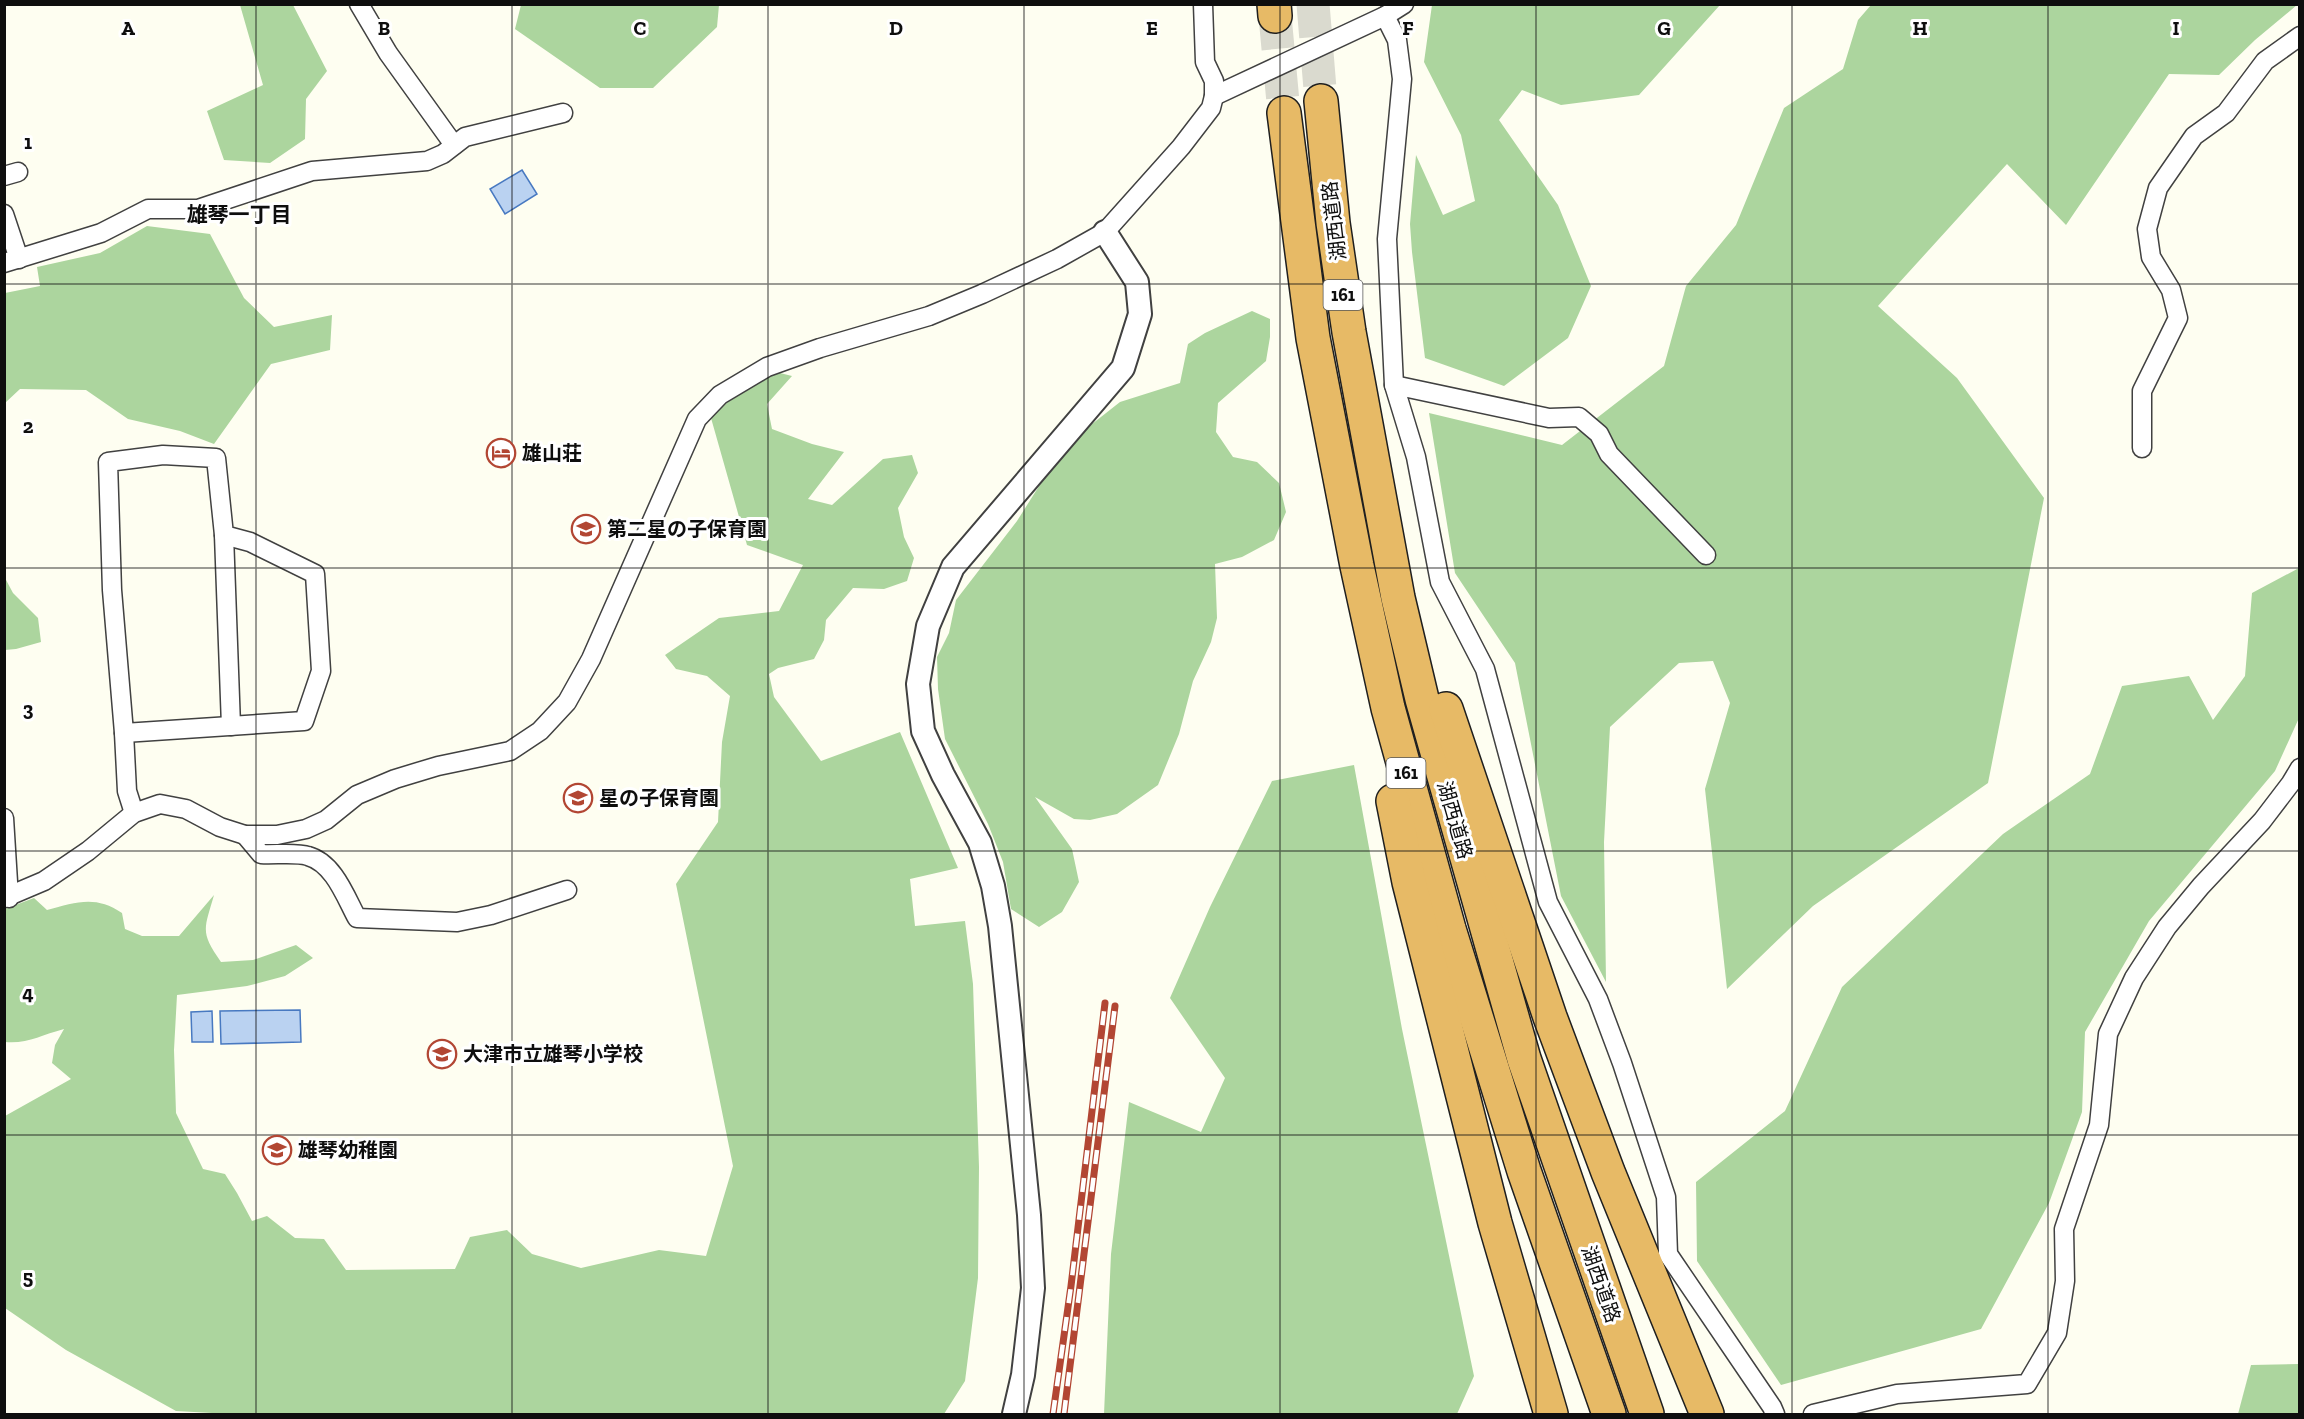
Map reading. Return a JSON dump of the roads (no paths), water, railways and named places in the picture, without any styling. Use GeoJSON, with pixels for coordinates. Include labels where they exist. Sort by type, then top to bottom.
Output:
{"type":"FeatureCollection","features":[{"type":"Feature","properties":{"kind":"highway","name":"湖西道路"},"geometry":{"type":"LineString","coordinates":[[1321,101],[1333,222],[1349,332],[1398,598],[1422,699],[1524,1059],[1647,1414]]}},
{"type":"Feature","properties":{"kind":"highway","name":"湖西道路"},"geometry":{"type":"LineString","coordinates":[[1284,113],[1314,338],[1357,566],[1388,708],[1449,929],[1524,1171],[1609,1414]]}},
{"type":"Feature","properties":{"kind":"highway"},"geometry":{"type":"LineString","coordinates":[[1377,487],[1415,618],[1550,1017],[1612,1182],[1707,1414]]}},
{"type":"Feature","properties":{"kind":"highway"},"geometry":{"type":"LineString","coordinates":[[1357,566],[1381,737],[1409,882],[1495,1223],[1551,1414]]}},
{"type":"Feature","properties":{"kind":"street"},"geometry":{"type":"LineString","coordinates":[[359,4],[388,53],[454,145]]}},
{"type":"Feature","properties":{"kind":"street"},"geometry":{"type":"LineString","coordinates":[[4,818],[7,898],[44,881],[62,869],[134,813],[160,804],[186,809],[220,827],[245,836],[277,835],[306,829],[326,820],[357,795],[395,779],[438,766],[510,751],[540,731],[567,702],[576,688],[697,419],[720,395],[767,368],[820,348],[929,316],[982,294],[1105,232],[1197,127],[1210,108],[1214,96],[1214,81],[1205,62],[1203,4]]}},
{"type":"Feature","properties":{"kind":"street"},"geometry":{"type":"LineString","coordinates":[[1214,96],[1385,16],[1404,4]]}},
{"type":"Feature","properties":{"kind":"street"},"geometry":{"type":"LineString","coordinates":[[1385,16],[1397,40],[1402,79],[1387,239],[1394,385],[1416,457],[1440,582],[1485,669],[1548,902],[1598,999],[1666,1197],[1668,1254],[1775,1414]]}},
{"type":"Feature","properties":{"kind":"street"},"geometry":{"type":"LineString","coordinates":[[2142,448],[2142,391],[2178,318],[2171,290],[2151,257],[2147,229],[2158,188],[2194,136],[2226,113],[2265,61],[2300,36]]}},
{"type":"Feature","properties":{"kind":"street"},"geometry":{"type":"LineString","coordinates":[[4,214],[12,261],[101,233],[148,209],[198,209],[312,171],[427,160],[443,154],[465,137],[563,114]]}},
{"type":"Feature","properties":{"kind":"street"},"geometry":{"type":"LineString","coordinates":[[1014,1414],[1023,1375],[1033,1288],[1026,1182],[1000,926],[993,886],[980,843],[943,775],[923,731],[918,684],[928,627],[953,567],[1123,368],[1140,314],[1137,282],[1105,232]]}},
{"type":"Feature","properties":{"kind":"street"},"geometry":{"type":"LineString","coordinates":[[1394,385],[1549,418],[1579,417],[1599,434],[1609,454],[1706,555]]}},
{"type":"Feature","properties":{"kind":"street"},"geometry":{"type":"LineString","coordinates":[[134,813],[127,791],[112,590],[108,462],[163,455],[216,458],[224,535],[231,726]]}},
{"type":"Feature","properties":{"kind":"street"},"geometry":{"type":"LineString","coordinates":[[124,733],[304,722],[321,671],[315,574],[250,542],[224,535]]}},
{"type":"Feature","properties":{"kind":"street"},"geometry":{"type":"LineString","coordinates":[[1813,1414],[1897,1394],[2027,1384],[2057,1333],[2065,1281],[2064,1229],[2099,1125],[2108,1034],[2134,978],[2168,927],[2201,886],[2262,821],[2300,768]]}},
{"type":"Feature","properties":{"kind":"street"},"geometry":{"type":"LineString","coordinates":[[245,836],[261,854],[309,856],[324,866],[336,879],[357,918],[458,922],[491,915],[567,890]]}},
{"type":"Feature","properties":{"kind":"water"},"geometry":{"type":"Polygon","coordinates":[[[522,170],[537,194],[505,214],[490,189],[522,170]]]}},
{"type":"Feature","properties":{"kind":"water"},"geometry":{"type":"Polygon","coordinates":[[[300,1010],[301,1042],[221,1044],[220,1011],[300,1010]]]}},
{"type":"Feature","properties":{"kind":"water"},"geometry":{"type":"Polygon","coordinates":[[[212,1011],[213,1042],[192,1042],[191,1012],[212,1011]]]}},
{"type":"Feature","properties":{"kind":"tunnel"},"geometry":{"type":"LineString","coordinates":[[1313,4],[1321,101]]}},
{"type":"Feature","properties":{"kind":"tunnel"},"geometry":{"type":"LineString","coordinates":[[1275,16],[1284,113]]}},
{"type":"Feature","properties":{"kind":"railway"},"geometry":{"type":"LineString","coordinates":[[1053,1414],[1105,1003]]}},
{"type":"Feature","properties":{"kind":"railway"},"geometry":{"type":"LineString","coordinates":[[1064,1414],[1115,1006]]}},
{"type":"Feature","properties":{"kind":"place","name":"雄山荘"},"geometry":{"type":"Point","coordinates":[501,453]}},
{"type":"Feature","properties":{"kind":"place","name":"第二星の子保育園"},"geometry":{"type":"Point","coordinates":[586,529]}},
{"type":"Feature","properties":{"kind":"place","name":"星の子保育園"},"geometry":{"type":"Point","coordinates":[578,798]}},
{"type":"Feature","properties":{"kind":"place","name":"大津市立雄琴小学校"},"geometry":{"type":"Point","coordinates":[442,1054]}},
{"type":"Feature","properties":{"kind":"place","name":"雄琴幼稚園"},"geometry":{"type":"Point","coordinates":[277,1150]}},
{"type":"Feature","properties":{"kind":"district","name":"雄琴一丁目"},"geometry":{"type":"Point","coordinates":[239,215]}}]}
